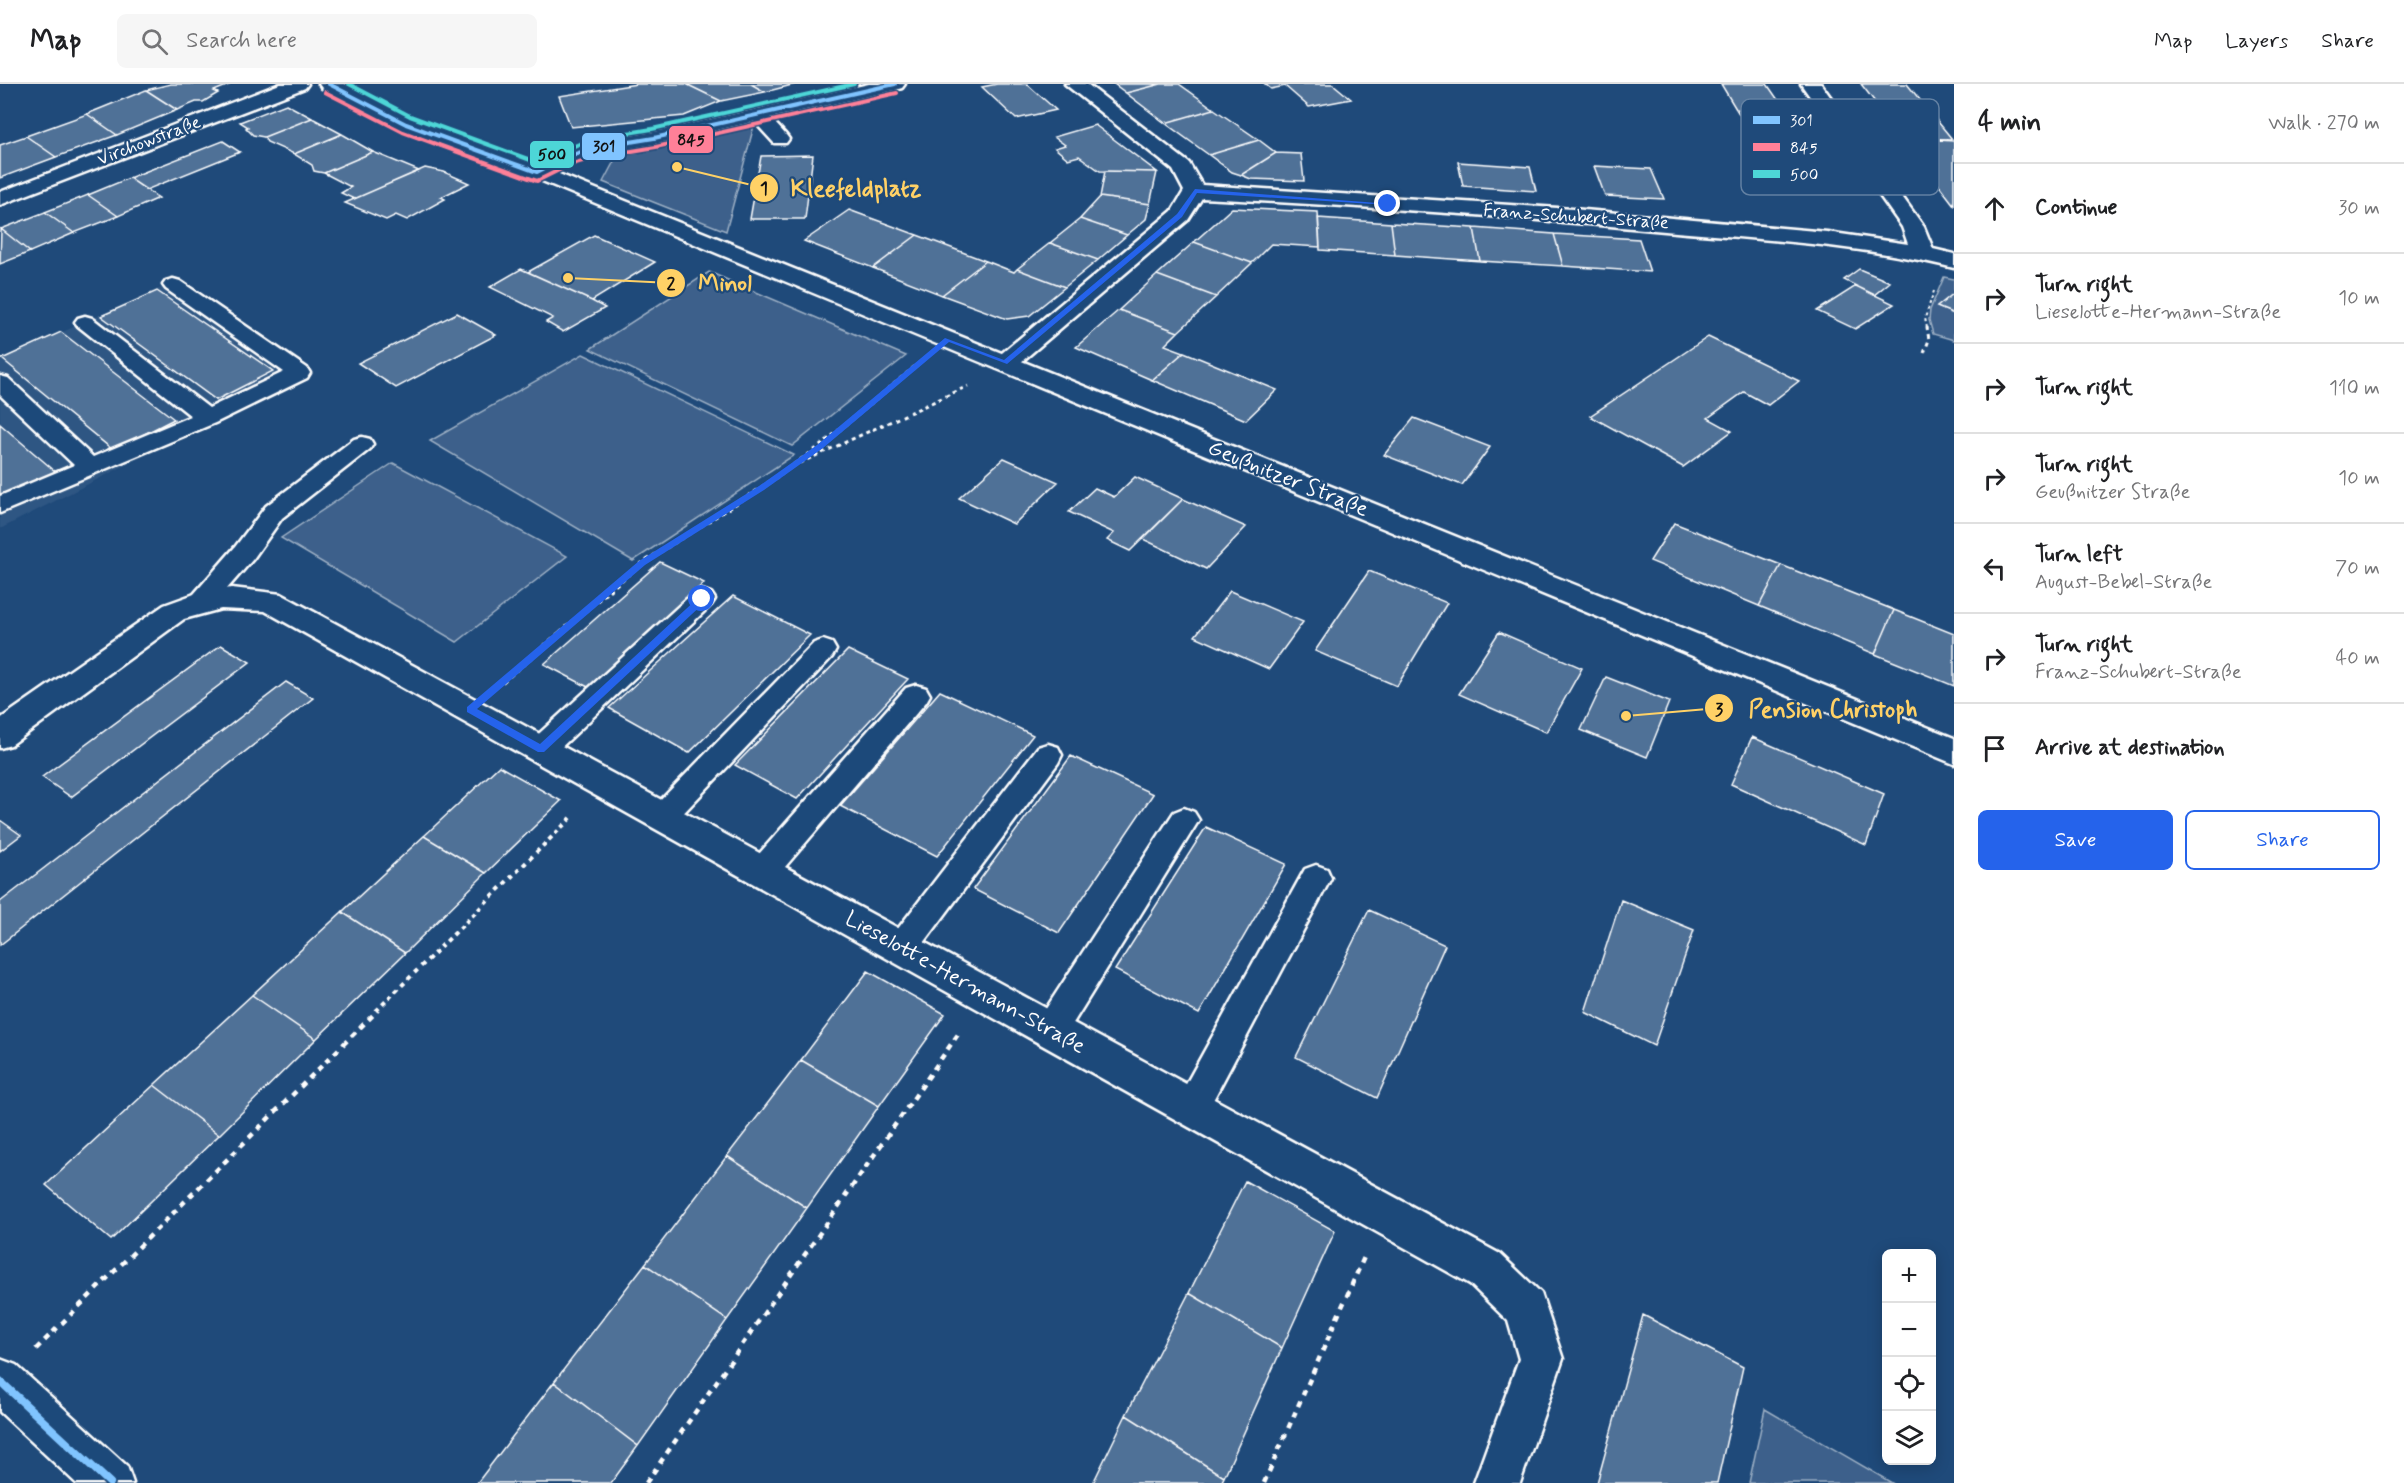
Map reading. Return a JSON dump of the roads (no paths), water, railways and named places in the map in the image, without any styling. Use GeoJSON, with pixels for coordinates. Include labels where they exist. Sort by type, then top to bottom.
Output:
{"type":"FeatureCollection","features":[{"type":"Feature","properties":{"kind":"street","name":"Virchowstraße"},"geometry":{"type":"LineString","coordinates":[[0,199],[298,84]]}},
{"type":"Feature","properties":{"kind":"street","name":"Geußnitzer Straße"},"geometry":{"type":"LineString","coordinates":[[329,84],[406,124],[537,172],[621,206],[1954,751]]}},
{"type":"Feature","properties":{"kind":"street"},"geometry":{"type":"LineString","coordinates":[[537,172],[580,152],[895,84]]}},
{"type":"Feature","properties":{"kind":"street"},"geometry":{"type":"LineString","coordinates":[[1005,363],[1180,215],[1195,191],[1182,167],[1075,84]]}},
{"type":"Feature","properties":{"kind":"street"},"geometry":{"type":"LineString","coordinates":[[1811,84],[1822,99]]}},
{"type":"Feature","properties":{"kind":"street","name":"Franz-Schubert-Straße"},"geometry":{"type":"LineString","coordinates":[[1195,191],[1659,223],[1861,243],[1923,252],[1954,261]]}},
{"type":"Feature","properties":{"kind":"street"},"geometry":{"type":"LineString","coordinates":[[1890,195],[1913,227],[1923,252]]}},
{"type":"Feature","properties":{"kind":"street"},"geometry":{"type":"LineString","coordinates":[[0,736],[174,612],[216,598]]}},
{"type":"Feature","properties":{"kind":"street","name":"Lieselotte-Hermann-Straße"},"geometry":{"type":"LineString","coordinates":[[216,598],[270,601],[1485,1269],[1526,1308],[1541,1359],[1497,1483]]}},
{"type":"Feature","properties":{"kind":"street"},"geometry":{"type":"LineString","coordinates":[[1,1382],[110,1483]]}},
{"type":"Feature","properties":{"kind":"lane"},"geometry":{"type":"LineString","coordinates":[[758,115],[780,139]]}},
{"type":"Feature","properties":{"kind":"lane"},"geometry":{"type":"LineString","coordinates":[[0,505],[207,418],[299,373],[173,285]]}},
{"type":"Feature","properties":{"kind":"lane"},"geometry":{"type":"LineString","coordinates":[[85,322],[207,418]]}},
{"type":"Feature","properties":{"kind":"lane"},"geometry":{"type":"LineString","coordinates":[[0,383],[90,467]]}},
{"type":"Feature","properties":{"kind":"lane"},"geometry":{"type":"LineString","coordinates":[[216,598],[244,553],[274,512],[362,444]]}},
{"type":"Feature","properties":{"kind":"lane"},"geometry":{"type":"LineString","coordinates":[[541,749],[702,599]]}},
{"type":"Feature","properties":{"kind":"lane"},"geometry":{"type":"LineString","coordinates":[[662,817],[823,650]]}},
{"type":"Feature","properties":{"kind":"lane"},"geometry":{"type":"LineString","coordinates":[[762,872],[916,695]]}},
{"type":"Feature","properties":{"kind":"lane"},"geometry":{"type":"LineString","coordinates":[[901,949],[1048,755]]}},
{"type":"Feature","properties":{"kind":"lane"},"geometry":{"type":"LineString","coordinates":[[1050,1030],[1184,820]]}},
{"type":"Feature","properties":{"kind":"lane"},"geometry":{"type":"LineString","coordinates":[[1191,1108],[1316,878]]}},
{"type":"Feature","properties":{"kind":"place","name":"Kleefeldplatz"},"geometry":{"type":"Point","coordinates":[677,167]}},
{"type":"Feature","properties":{"kind":"place","name":"Minol"},"geometry":{"type":"Point","coordinates":[568,278]}},
{"type":"Feature","properties":{"kind":"place","name":"Pension Christoph"},"geometry":{"type":"Point","coordinates":[1626,716]}}]}
